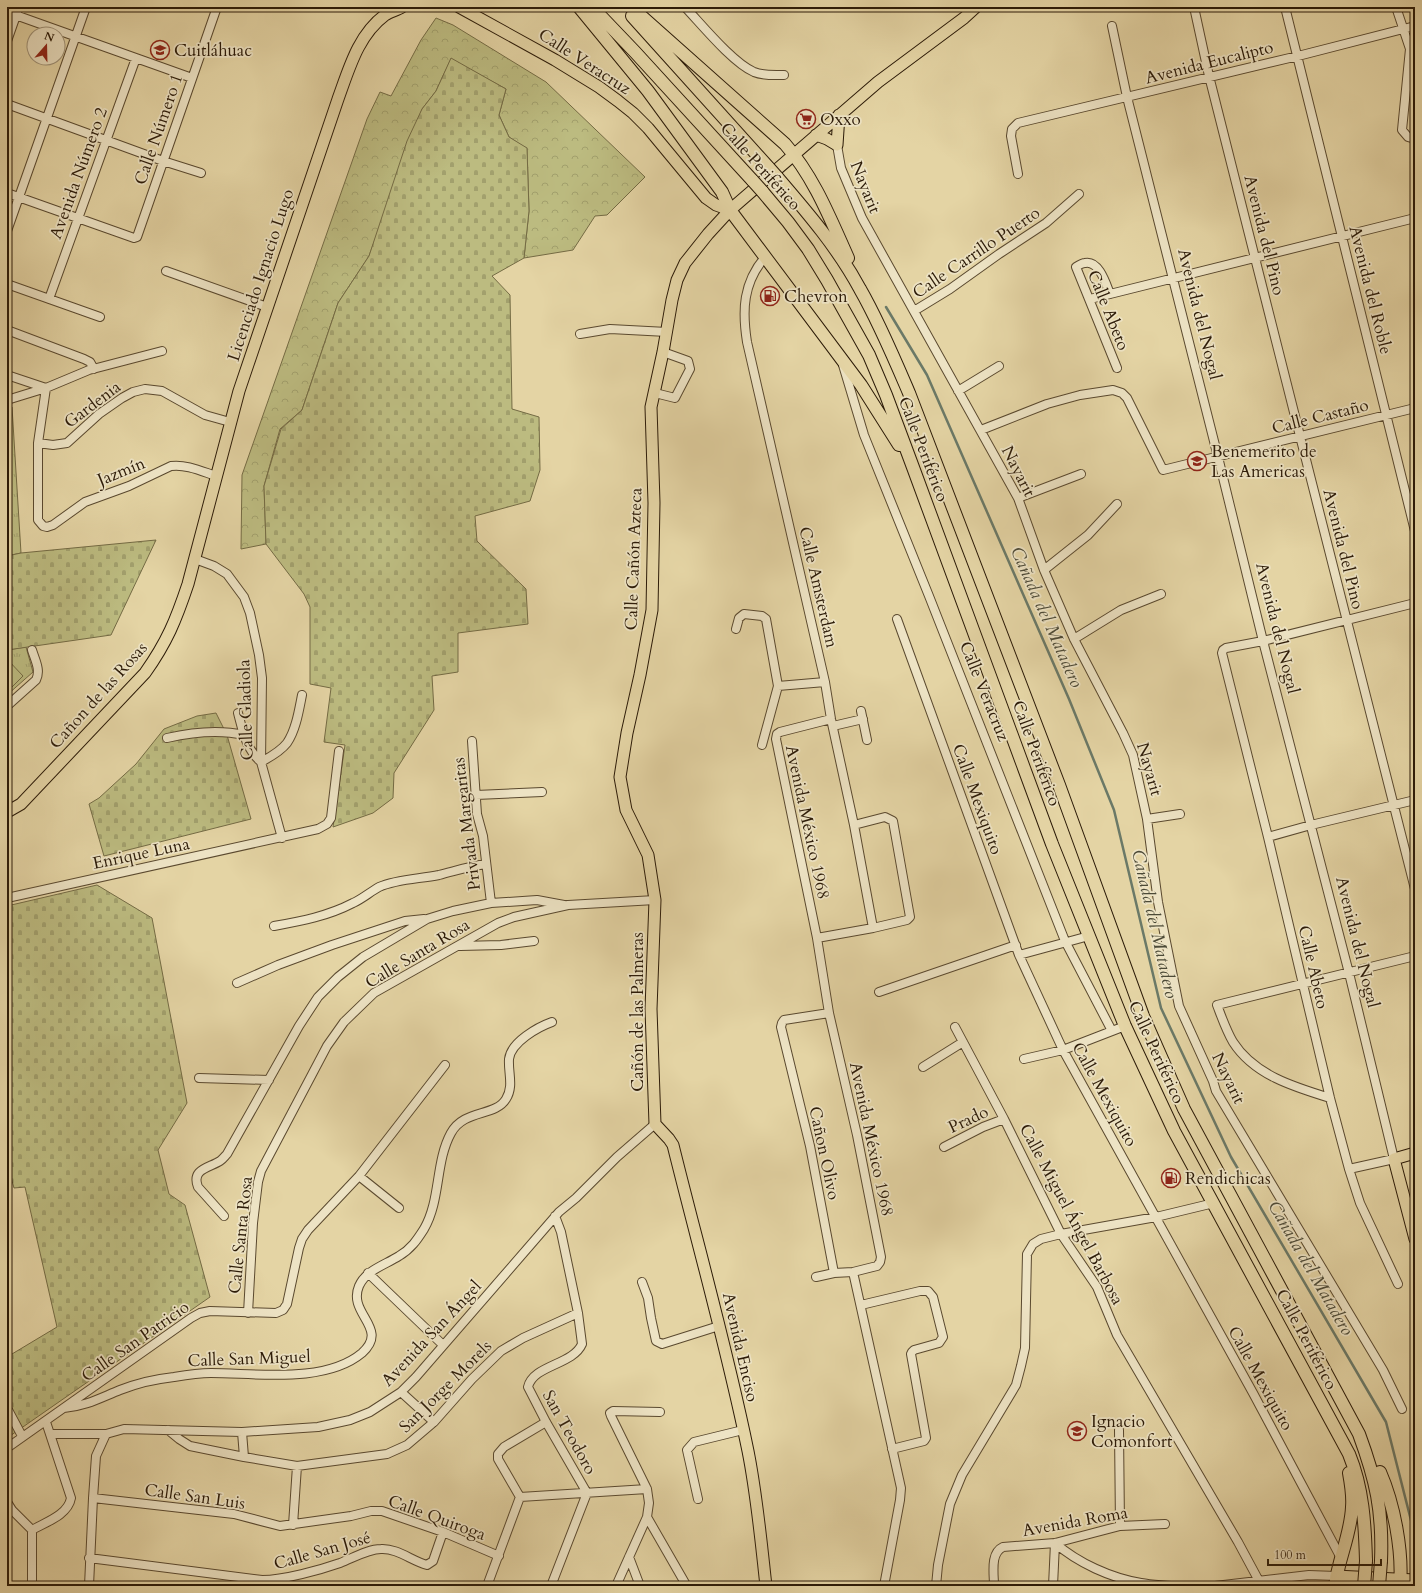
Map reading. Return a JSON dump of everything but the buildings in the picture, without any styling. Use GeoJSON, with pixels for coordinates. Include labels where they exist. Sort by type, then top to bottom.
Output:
{"type":"FeatureCollection","features":[{"type":"Feature","properties":{"kind":"highway"},"geometry":{"type":"LineString","coordinates":[[579,7],[652,97],[722,192],[730,210],[861,385],[914,470]]}},
{"type":"Feature","properties":{"kind":"highway","name":"Calle Periférico"},"geometry":{"type":"LineString","coordinates":[[592,7],[754,181],[788,222],[808,249],[869,355],[886,395],[1050,837],[1125,1026],[1174,1130],[1343,1441],[1357,1473],[1364,1513],[1366,1561],[1364,1586]]}},
{"type":"Feature","properties":{"kind":"highway","name":"Calle Periférico"},"geometry":{"type":"LineString","coordinates":[[624,7],[773,172],[829,240],[860,288],[887,341],[909,393],[1059,785],[1143,1016],[1184,1109],[1359,1434],[1377,1489],[1382,1525],[1379,1586]]}},
{"type":"Feature","properties":{"kind":"highway"},"geometry":{"type":"LineString","coordinates":[[631,7],[785,144],[807,173],[820,197],[860,288]]}},
{"type":"Feature","properties":{"kind":"highway"},"geometry":{"type":"LineString","coordinates":[[1320,1400],[1343,1454],[1351,1485],[1352,1508],[1350,1526],[1335,1581]]}},
{"type":"Feature","properties":{"kind":"highway"},"geometry":{"type":"LineString","coordinates":[[1359,1434],[1372,1453],[1382,1475],[1392,1509],[1406,1582]]}},
{"type":"Feature","properties":{"kind":"main road"},"geometry":{"type":"LineString","coordinates":[[389,11],[402,7]]}},
{"type":"Feature","properties":{"kind":"main road","name":"Calle Veracruz"},"geometry":{"type":"LineString","coordinates":[[459,7],[555,60],[606,91],[633,113],[648,128],[706,198],[716,205],[730,210]]}},
{"type":"Feature","properties":{"kind":"main road","name":"Calle Cañón Azteca"},"geometry":{"type":"LineString","coordinates":[[655,900],[648,855],[626,810],[620,777],[626,733],[640,675],[652,610],[654,503],[651,407],[677,280],[685,263],[708,234],[730,210],[878,82],[964,18],[976,7]]}},
{"type":"Feature","properties":{"kind":"main road","name":"Licenciado Ignacio Lugo"},"geometry":{"type":"LineString","coordinates":[[195,559],[230,422],[267,307],[338,99],[352,60],[363,38],[389,11]]}},
{"type":"Feature","properties":{"kind":"main road"},"geometry":{"type":"LineString","coordinates":[[816,135],[837,145],[839,116]]}},
{"type":"Feature","properties":{"kind":"main road","name":"Cañon de las Rosas"},"geometry":{"type":"LineString","coordinates":[[7,812],[21,804],[145,673],[170,633],[179,612],[195,559]]}},
{"type":"Feature","properties":{"kind":"main road","name":"Cañón de las Palmeras"},"geometry":{"type":"LineString","coordinates":[[655,900],[651,1009],[655,1124]]}},
{"type":"Feature","properties":{"kind":"main road","name":"Avenida Enciso"},"geometry":{"type":"LineString","coordinates":[[655,1124],[673,1145],[719,1326],[743,1430],[759,1515],[766,1586]]}},
{"type":"Feature","properties":{"kind":"main road"},"geometry":{"type":"LineString","coordinates":[[1394,1159],[1415,1154]]}},
{"type":"Feature","properties":{"kind":"main road","name":"Avenida del Nogal"},"geometry":{"type":"LineString","coordinates":[[1394,1159],[1415,1239]]}},
{"type":"Feature","properties":{"kind":"main road"},"geometry":{"type":"LineString","coordinates":[[1335,1581],[1406,1582]]}},
{"type":"Feature","properties":{"kind":"street"},"geometry":{"type":"LineString","coordinates":[[7,231],[86,7]]}},
{"type":"Feature","properties":{"kind":"street","name":"Calle Número 1"},"geometry":{"type":"LineString","coordinates":[[77,219],[136,238],[217,7]]}},
{"type":"Feature","properties":{"kind":"street"},"geometry":{"type":"LineString","coordinates":[[685,7],[737,61],[747,69],[766,75],[784,75]]}},
{"type":"Feature","properties":{"kind":"street","name":"Avenida del Pino"},"geometry":{"type":"LineString","coordinates":[[1194,7],[1255,257],[1415,889]]}},
{"type":"Feature","properties":{"kind":"street","name":"Avenida del Roble"},"geometry":{"type":"LineString","coordinates":[[1285,7],[1415,531]]}},
{"type":"Feature","properties":{"kind":"street"},"geometry":{"type":"LineString","coordinates":[[1396,7],[1410,50],[1402,130],[1408,137],[1415,139]]}},
{"type":"Feature","properties":{"kind":"street"},"geometry":{"type":"LineString","coordinates":[[7,41],[18,11]]}},
{"type":"Feature","properties":{"kind":"street"},"geometry":{"type":"LineString","coordinates":[[7,12],[18,11],[76,36],[192,78]]}},
{"type":"Feature","properties":{"kind":"street","name":"Avenida del Nogal"},"geometry":{"type":"LineString","coordinates":[[1112,26],[1127,97],[1263,641],[1312,825],[1394,1159]]}},
{"type":"Feature","properties":{"kind":"street","name":"Avenida Eucalipto"},"geometry":{"type":"LineString","coordinates":[[1018,174],[1011,136],[1012,129],[1018,123],[1298,56],[1415,26]]}},
{"type":"Feature","properties":{"kind":"street","name":"Avenida Número 2"},"geometry":{"type":"LineString","coordinates":[[49,299],[136,58]]}},
{"type":"Feature","properties":{"kind":"street"},"geometry":{"type":"LineString","coordinates":[[7,104],[201,173]]}},
{"type":"Feature","properties":{"kind":"street","name":"Nayarit"},"geometry":{"type":"LineString","coordinates":[[837,145],[841,168],[862,218],[1018,498],[1044,570],[1074,638],[1133,755],[1147,819],[1158,902],[1179,1006],[1213,1081],[1216,1091],[1383,1370],[1402,1409]]}},
{"type":"Feature","properties":{"kind":"street"},"geometry":{"type":"LineString","coordinates":[[7,193],[77,219]]}},
{"type":"Feature","properties":{"kind":"street","name":"Calle Carrillo Puerto"},"geometry":{"type":"LineString","coordinates":[[914,312],[1054,217],[1079,194]]}},
{"type":"Feature","properties":{"kind":"street"},"geometry":{"type":"LineString","coordinates":[[1090,299],[1415,218]]}},
{"type":"Feature","properties":{"kind":"street","name":"Calle Amsterdam"},"geometry":{"type":"LineString","coordinates":[[765,257],[753,273],[746,293],[744,323],[747,342],[825,682],[873,928]]}},
{"type":"Feature","properties":{"kind":"street","name":"Calle Abeto"},"geometry":{"type":"LineString","coordinates":[[1110,294],[1098,268],[1093,264],[1086,262],[1076,267],[1090,299],[1116,368]]}},
{"type":"Feature","properties":{"kind":"street"},"geometry":{"type":"LineString","coordinates":[[166,271],[267,307]]}},
{"type":"Feature","properties":{"kind":"street"},"geometry":{"type":"LineString","coordinates":[[7,284],[100,317]]}},
{"type":"Feature","properties":{"kind":"street"},"geometry":{"type":"LineString","coordinates":[[580,334],[610,329],[667,332]]}},
{"type":"Feature","properties":{"kind":"street"},"geometry":{"type":"LineString","coordinates":[[7,330],[84,359],[90,362],[94,369]]}},
{"type":"Feature","properties":{"kind":"street"},"geometry":{"type":"LineString","coordinates":[[7,400],[46,388],[94,369],[162,352]]}},
{"type":"Feature","properties":{"kind":"street"},"geometry":{"type":"LineString","coordinates":[[655,393],[675,398],[690,369],[688,361],[663,352]]}},
{"type":"Feature","properties":{"kind":"street","name":"Calle Veracruz"},"geometry":{"type":"LineString","coordinates":[[841,358],[851,396],[864,435],[1065,941],[1112,1031]]}},
{"type":"Feature","properties":{"kind":"street"},"geometry":{"type":"LineString","coordinates":[[958,391],[999,366]]}},
{"type":"Feature","properties":{"kind":"street"},"geometry":{"type":"LineString","coordinates":[[7,375],[46,388]]}},
{"type":"Feature","properties":{"kind":"street"},"geometry":{"type":"LineString","coordinates":[[38,443],[46,388]]}},
{"type":"Feature","properties":{"kind":"street","name":"Gardenia"},"geometry":{"type":"LineString","coordinates":[[38,443],[53,445],[67,443],[99,414],[122,398],[133,392],[145,389],[162,391],[205,415],[230,422]]}},
{"type":"Feature","properties":{"kind":"street","name":"Calle Castaño"},"geometry":{"type":"LineString","coordinates":[[981,430],[1047,404],[1080,395],[1113,390],[1122,393],[1127,398],[1163,470],[1415,408]]}},
{"type":"Feature","properties":{"kind":"street","name":"Jazmín"},"geometry":{"type":"LineString","coordinates":[[38,443],[38,520],[43,526],[47,527],[53,525],[85,502],[129,486],[171,466],[177,465],[192,468],[216,476]]}},
{"type":"Feature","properties":{"kind":"street"},"geometry":{"type":"LineString","coordinates":[[1018,498],[1081,474]]}},
{"type":"Feature","properties":{"kind":"street"},"geometry":{"type":"LineString","coordinates":[[1044,570],[1088,535],[1117,504]]}},
{"type":"Feature","properties":{"kind":"street","name":"Calle Gladiola"},"geometry":{"type":"LineString","coordinates":[[195,559],[214,566],[228,574],[244,597],[250,613],[259,655],[262,678],[261,762],[282,838]]}},
{"type":"Feature","properties":{"kind":"street"},"geometry":{"type":"LineString","coordinates":[[1074,638],[1121,610],[1161,594]]}},
{"type":"Feature","properties":{"kind":"street"},"geometry":{"type":"LineString","coordinates":[[1263,641],[1415,603]]}},
{"type":"Feature","properties":{"kind":"street"},"geometry":{"type":"LineString","coordinates":[[736,629],[739,618],[744,614],[765,617],[778,686],[762,745]]}},
{"type":"Feature","properties":{"kind":"street","name":"Calle Mexiquito"},"geometry":{"type":"LineString","coordinates":[[897,619],[1016,945],[1063,1050],[1156,1217],[1341,1558]]}},
{"type":"Feature","properties":{"kind":"street","name":"Calle Abeto"},"geometry":{"type":"LineString","coordinates":[[1263,641],[1223,650],[1222,653],[1268,837],[1330,1098],[1349,1169],[1360,1203],[1398,1284]]}},
{"type":"Feature","properties":{"kind":"street"},"geometry":{"type":"LineString","coordinates":[[7,706],[36,680],[38,676],[39,672],[32,650]]}},
{"type":"Feature","properties":{"kind":"street"},"geometry":{"type":"LineString","coordinates":[[778,686],[825,682]]}},
{"type":"Feature","properties":{"kind":"street"},"geometry":{"type":"LineString","coordinates":[[238,713],[244,736],[251,751],[261,762],[278,752],[287,743],[298,715],[302,695]]}},
{"type":"Feature","properties":{"kind":"street","name":"Avenida México 1968"},"geometry":{"type":"LineString","coordinates":[[853,1272],[877,1266],[881,1257],[857,1135],[829,1013],[817,938],[776,739],[777,734],[780,732],[832,723],[862,715],[868,740]]}},
{"type":"Feature","properties":{"kind":"street"},"geometry":{"type":"LineString","coordinates":[[167,738],[196,732],[232,733],[244,736]]}},
{"type":"Feature","properties":{"kind":"street","name":"Privada Margaritas"},"geometry":{"type":"LineString","coordinates":[[472,741],[477,814],[482,836],[491,903]]}},
{"type":"Feature","properties":{"kind":"street","name":"Enrique Luna"},"geometry":{"type":"LineString","coordinates":[[7,898],[318,829],[327,824],[331,818],[339,750]]}},
{"type":"Feature","properties":{"kind":"street"},"geometry":{"type":"LineString","coordinates":[[476,795],[542,792]]}},
{"type":"Feature","properties":{"kind":"street"},"geometry":{"type":"LineString","coordinates":[[1268,837],[1415,800]]}},
{"type":"Feature","properties":{"kind":"street"},"geometry":{"type":"LineString","coordinates":[[1147,819],[1180,814]]}},
{"type":"Feature","properties":{"kind":"street"},"geometry":{"type":"LineString","coordinates":[[817,938],[873,928],[907,920],[910,917],[893,821],[885,817],[854,825]]}},
{"type":"Feature","properties":{"kind":"street"},"geometry":{"type":"LineString","coordinates":[[274,926],[309,920],[327,914],[354,903],[380,887],[486,864]]}},
{"type":"Feature","properties":{"kind":"street"},"geometry":{"type":"LineString","coordinates":[[224,1216],[198,1187],[196,1176],[201,1170],[221,1160],[228,1154],[299,1026],[318,997],[338,977],[363,957],[428,919],[453,911],[491,903],[537,900],[568,905]]}},
{"type":"Feature","properties":{"kind":"street","name":"Calle Santa Rosa"},"geometry":{"type":"LineString","coordinates":[[248,1313],[253,1223],[258,1182],[261,1171],[327,1046],[344,1022],[374,993],[498,923],[568,905],[655,900]]}},
{"type":"Feature","properties":{"kind":"street"},"geometry":{"type":"LineString","coordinates":[[237,983],[278,965],[332,945],[405,921],[428,919]]}},
{"type":"Feature","properties":{"kind":"street"},"geometry":{"type":"LineString","coordinates":[[1020,955],[1065,941],[1088,936]]}},
{"type":"Feature","properties":{"kind":"street"},"geometry":{"type":"LineString","coordinates":[[459,946],[501,945],[534,941]]}},
{"type":"Feature","properties":{"kind":"street"},"geometry":{"type":"LineString","coordinates":[[879,992],[1016,945]]}},
{"type":"Feature","properties":{"kind":"street"},"geometry":{"type":"LineString","coordinates":[[1330,1098],[1300,1088],[1257,1068],[1246,1058],[1234,1043],[1217,1005],[1415,956]]}},
{"type":"Feature","properties":{"kind":"street","name":"Cañon Olivo"},"geometry":{"type":"LineString","coordinates":[[829,1013],[784,1020],[782,1023],[783,1034],[810,1146],[834,1273]]}},
{"type":"Feature","properties":{"kind":"street"},"geometry":{"type":"LineString","coordinates":[[443,1345],[368,1273],[400,1255],[415,1244],[428,1222],[435,1196],[444,1149],[452,1132],[460,1122],[474,1114],[486,1112],[501,1105],[510,1091],[511,1082],[509,1058],[512,1050],[540,1026],[552,1022]]}},
{"type":"Feature","properties":{"kind":"street"},"geometry":{"type":"LineString","coordinates":[[1024,1059],[1063,1050],[1125,1026]]}},
{"type":"Feature","properties":{"kind":"street","name":"Calle Miguel Ángel Barbosa"},"geometry":{"type":"LineString","coordinates":[[955,1027],[1004,1119],[1062,1234],[1097,1287],[1117,1335],[1238,1542],[1259,1581]]}},
{"type":"Feature","properties":{"kind":"street"},"geometry":{"type":"LineString","coordinates":[[923,1066],[963,1042]]}},
{"type":"Feature","properties":{"kind":"street"},"geometry":{"type":"LineString","coordinates":[[399,1208],[359,1176],[445,1064]]}},
{"type":"Feature","properties":{"kind":"street"},"geometry":{"type":"LineString","coordinates":[[200,1078],[269,1080]]}},
{"type":"Feature","properties":{"kind":"street","name":"Prado"},"geometry":{"type":"LineString","coordinates":[[944,1147],[983,1127],[1004,1119]]}},
{"type":"Feature","properties":{"kind":"street","name":"Avenida San Ángel"},"geometry":{"type":"LineString","coordinates":[[51,1434],[106,1434],[124,1429],[242,1432],[318,1427],[350,1420],[370,1412],[401,1392],[556,1216],[617,1157],[655,1124]]}},
{"type":"Feature","properties":{"kind":"street"},"geometry":{"type":"LineString","coordinates":[[1349,1169],[1394,1159]]}},
{"type":"Feature","properties":{"kind":"street","name":"Calle San Patricio"},"geometry":{"type":"LineString","coordinates":[[7,1448],[22,1436],[46,1422],[200,1313],[210,1311],[276,1313],[283,1310],[287,1304],[302,1239],[308,1230],[359,1176]]}},
{"type":"Feature","properties":{"kind":"street"},"geometry":{"type":"LineString","coordinates":[[936,1586],[938,1565],[950,1504],[962,1475],[1016,1385],[1025,1348],[1027,1254],[1033,1244],[1041,1239],[1062,1234],[1156,1217],[1214,1203]]}},
{"type":"Feature","properties":{"kind":"street"},"geometry":{"type":"LineString","coordinates":[[556,1216],[561,1232],[578,1313]]}},
{"type":"Feature","properties":{"kind":"street"},"geometry":{"type":"LineString","coordinates":[[816,1277],[834,1273],[853,1272],[861,1304],[901,1488],[884,1586]]}},
{"type":"Feature","properties":{"kind":"street","name":"Calle San Miguel"},"geometry":{"type":"LineString","coordinates":[[64,1408],[79,1407],[146,1381],[208,1373],[293,1375],[337,1368],[361,1353],[371,1343],[372,1333],[369,1323],[357,1306],[356,1296],[360,1285],[368,1273]]}},
{"type":"Feature","properties":{"kind":"street"},"geometry":{"type":"LineString","coordinates":[[642,1282],[648,1298],[656,1340],[659,1343],[662,1344],[719,1326]]}},
{"type":"Feature","properties":{"kind":"street"},"geometry":{"type":"LineString","coordinates":[[861,1304],[920,1291],[928,1291],[933,1297],[943,1337],[939,1343],[914,1350],[911,1354],[926,1438],[924,1441],[892,1449]]}},
{"type":"Feature","properties":{"kind":"street","name":"San Teodoro"},"geometry":{"type":"LineString","coordinates":[[551,1586],[587,1493],[546,1422],[528,1387],[530,1381],[535,1376],[575,1354],[581,1348],[582,1339],[578,1313]]}},
{"type":"Feature","properties":{"kind":"street","name":"San Jorge Morels"},"geometry":{"type":"LineString","coordinates":[[168,1430],[190,1446],[244,1458],[298,1466],[387,1454],[407,1445],[434,1422],[472,1379],[500,1351],[523,1338],[578,1313]]}},
{"type":"Feature","properties":{"kind":"street"},"geometry":{"type":"LineString","coordinates":[[401,1392],[434,1422]]}},
{"type":"Feature","properties":{"kind":"street"},"geometry":{"type":"LineString","coordinates":[[7,1408],[22,1436]]}},
{"type":"Feature","properties":{"kind":"street"},"geometry":{"type":"LineString","coordinates":[[616,1586],[647,1517],[649,1503],[647,1488],[610,1413],[613,1411],[660,1412]]}},
{"type":"Feature","properties":{"kind":"street"},"geometry":{"type":"LineString","coordinates":[[32,1530],[66,1510],[70,1505],[71,1498],[46,1422]]}},
{"type":"Feature","properties":{"kind":"street"},"geometry":{"type":"LineString","coordinates":[[487,1586],[520,1497],[498,1459],[498,1454],[504,1447],[546,1422]]}},
{"type":"Feature","properties":{"kind":"street"},"geometry":{"type":"LineString","coordinates":[[698,1499],[688,1450],[690,1446],[694,1442],[743,1430]]}},
{"type":"Feature","properties":{"kind":"street"},"geometry":{"type":"LineString","coordinates":[[1119,1430],[1120,1526]]}},
{"type":"Feature","properties":{"kind":"street"},"geometry":{"type":"LineString","coordinates":[[242,1432],[244,1458]]}},
{"type":"Feature","properties":{"kind":"street"},"geometry":{"type":"LineString","coordinates":[[89,1586],[96,1456],[106,1434]]}},
{"type":"Feature","properties":{"kind":"street"},"geometry":{"type":"LineString","coordinates":[[293,1525],[298,1466]]}},
{"type":"Feature","properties":{"kind":"street"},"geometry":{"type":"LineString","coordinates":[[520,1497],[647,1488]]}},
{"type":"Feature","properties":{"kind":"street","name":"Calle San Luis"},"geometry":{"type":"LineString","coordinates":[[93,1498],[234,1514],[274,1525],[293,1525]]}},
{"type":"Feature","properties":{"kind":"street"},"geometry":{"type":"LineString","coordinates":[[7,1502],[12,1510],[32,1530],[32,1586]]}},
{"type":"Feature","properties":{"kind":"street","name":"Calle Quiroga"},"geometry":{"type":"LineString","coordinates":[[293,1525],[352,1516],[371,1511],[382,1511],[443,1532],[499,1556]]}},
{"type":"Feature","properties":{"kind":"street"},"geometry":{"type":"LineString","coordinates":[[647,1517],[685,1583]]}},
{"type":"Feature","properties":{"kind":"street","name":"Avenida Roma"},"geometry":{"type":"LineString","coordinates":[[994,1586],[995,1556],[998,1550],[1003,1547],[1055,1543],[1120,1526],[1165,1524]]}},
{"type":"Feature","properties":{"kind":"street","name":"Calle San José"},"geometry":{"type":"LineString","coordinates":[[90,1558],[262,1580],[276,1580],[338,1564],[381,1548],[392,1550],[427,1565],[433,1561],[443,1532]]}},
{"type":"Feature","properties":{"kind":"street"},"geometry":{"type":"LineString","coordinates":[[1055,1543],[1067,1554],[1124,1579],[1140,1584],[1171,1586]]}},
{"type":"Feature","properties":{"kind":"street"},"geometry":{"type":"LineString","coordinates":[[1053,1586],[1055,1543]]}},
{"type":"Feature","properties":{"kind":"street"},"geometry":{"type":"LineString","coordinates":[[629,1557],[640,1586]]}},
{"type":"Feature","properties":{"kind":"street"},"geometry":{"type":"LineString","coordinates":[[1215,1586],[1309,1575],[1335,1581]]}},
{"type":"Feature","properties":{"kind":"green space"},"geometry":{"type":"Polygon","coordinates":[[[436,18],[453,25],[546,82],[645,177],[607,215],[595,216],[573,250],[524,258],[529,211],[527,149],[509,137],[499,115],[506,89],[451,59],[436,91],[422,109],[369,256],[338,303],[302,410],[280,429],[264,486],[266,544],[241,549],[242,475],[367,119],[380,92],[391,96],[421,40],[436,18]]]}},
{"type":"Feature","properties":{"kind":"green space"},"geometry":{"type":"Polygon","coordinates":[[[451,58],[506,89],[499,115],[509,137],[527,148],[529,211],[524,258],[492,276],[510,295],[512,409],[539,417],[540,470],[530,501],[475,516],[477,541],[526,589],[528,624],[458,633],[458,672],[432,676],[434,710],[394,773],[393,798],[373,813],[333,827],[345,745],[324,742],[331,688],[310,684],[310,607],[304,594],[266,544],[264,486],[281,429],[302,410],[338,303],[369,256],[407,141],[422,109],[436,91],[451,58]]]}},
{"type":"Feature","properties":{"kind":"green space"},"geometry":{"type":"Polygon","coordinates":[[[12,407],[21,553],[7,556],[7,408],[12,407]]]}},
{"type":"Feature","properties":{"kind":"green space"},"geometry":{"type":"Polygon","coordinates":[[[156,540],[111,635],[7,650],[7,556],[21,553],[156,540]]]}},
{"type":"Feature","properties":{"kind":"green space"},"geometry":{"type":"Polygon","coordinates":[[[26,647],[33,672],[7,695],[7,650],[26,647]]]}},
{"type":"Feature","properties":{"kind":"green space"},"geometry":{"type":"Polygon","coordinates":[[[7,659],[23,676],[10,689],[7,686],[7,659]]]}},
{"type":"Feature","properties":{"kind":"green space"},"geometry":{"type":"Polygon","coordinates":[[[216,713],[227,735],[251,819],[104,856],[89,804],[99,798],[136,764],[164,729],[197,716],[216,713]]]}},
{"type":"Feature","properties":{"kind":"green space"},"geometry":{"type":"Polygon","coordinates":[[[97,885],[152,918],[187,1103],[158,1150],[169,1194],[185,1205],[210,1297],[7,1438],[7,1357],[57,1327],[25,1187],[14,1188],[11,1177],[7,1177],[7,906],[97,885]]]}},
{"type":"Feature","properties":{"kind":"waterway","name":"Cañada del Matadero"},"geometry":{"type":"LineString","coordinates":[[886,307],[927,375],[1069,699],[1114,810],[1161,1008],[1231,1157],[1386,1422],[1415,1536]]}},
{"type":"Feature","properties":{"kind":"place","name":"Cuitláhuac"},"geometry":{"type":"Point","coordinates":[160,50]}},
{"type":"Feature","properties":{"kind":"place","name":"Oxxo"},"geometry":{"type":"Point","coordinates":[806,119]}},
{"type":"Feature","properties":{"kind":"place","name":"Chevron"},"geometry":{"type":"Point","coordinates":[770,296]}},
{"type":"Feature","properties":{"kind":"place","name":"Benemerito de Las Americas"},"geometry":{"type":"Point","coordinates":[1197,461]}},
{"type":"Feature","properties":{"kind":"place","name":"Rendichicas"},"geometry":{"type":"Point","coordinates":[1171,1178]}},
{"type":"Feature","properties":{"kind":"place","name":"Ignacio Comonfort"},"geometry":{"type":"Point","coordinates":[1077,1431]}}]}
